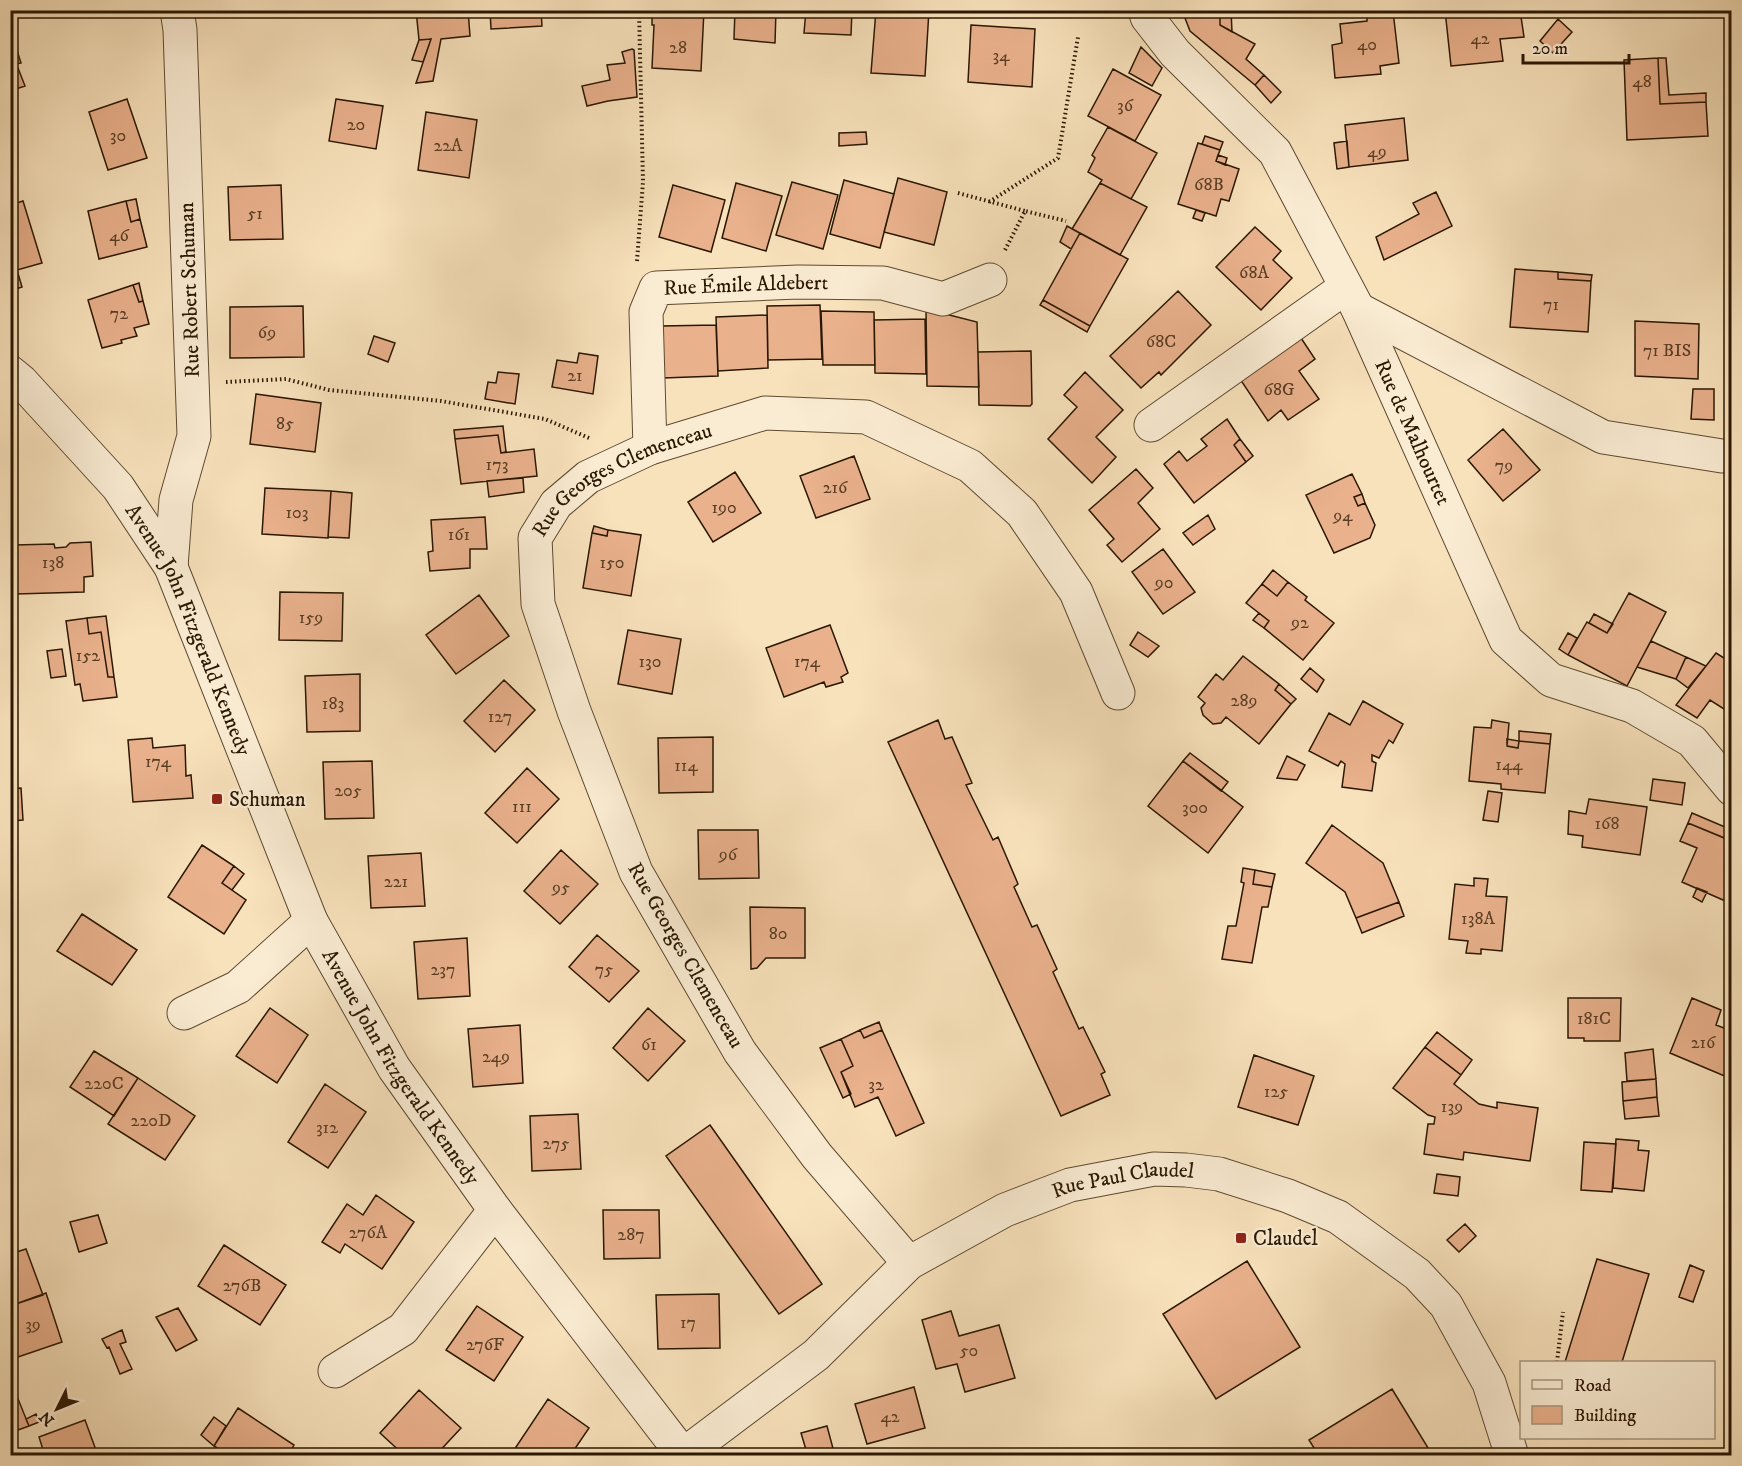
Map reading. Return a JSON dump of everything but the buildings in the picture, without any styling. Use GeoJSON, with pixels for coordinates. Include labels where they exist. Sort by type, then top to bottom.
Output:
{"type":"FeatureCollection","features":[{"type":"Feature","properties":{"kind":"street","name":"Rue Robert Schuman"},"geometry":{"type":"LineString","coordinates":[[171,567],[176,500],[194,436],[180,30],[177,10]]}},
{"type":"Feature","properties":{"kind":"street","name":"Rue de Malhourtet"},"geometry":{"type":"LineString","coordinates":[[1144,10],[1175,53],[1275,152],[1352,298],[1506,640],[1551,680],[1632,706],[1692,741],[1731,789]]}},
{"type":"Feature","properties":{"kind":"street","name":"Rue Émile Aldebert"},"geometry":{"type":"LineString","coordinates":[[642,451],[646,312],[656,288],[798,282],[883,283],[943,299],[990,280]]}},
{"type":"Feature","properties":{"kind":"street"},"geometry":{"type":"LineString","coordinates":[[1150,425],[1352,298],[1603,437],[1722,456]]}},
{"type":"Feature","properties":{"kind":"street","name":"Avenue John Fitzgerald Kennedy"},"geometry":{"type":"LineString","coordinates":[[10,372],[21,381],[118,487],[171,567],[311,921],[394,1068],[495,1210],[683,1455]]}},
{"type":"Feature","properties":{"kind":"street","name":"Rue Georges Clemenceau"},"geometry":{"type":"LineString","coordinates":[[909,1263],[817,1156],[740,1052],[636,872],[574,711],[541,615],[538,604],[535,538],[556,504],[588,477],[642,451],[765,413],[866,417],[970,466],[1022,513],[1076,592],[1118,693]]}},
{"type":"Feature","properties":{"kind":"street","name":"Avenue John Fitzgerald Kennedy"},"geometry":{"type":"LineString","coordinates":[[184,1013],[238,987],[311,921]]}},
{"type":"Feature","properties":{"kind":"street","name":"Rue Paul Claudel"},"geometry":{"type":"LineString","coordinates":[[683,1455],[816,1355],[909,1263],[1005,1210],[1070,1185],[1154,1169],[1219,1174],[1288,1196],[1338,1217],[1417,1274],[1446,1305],[1489,1383],[1512,1455]]}},
{"type":"Feature","properties":{"kind":"street"},"geometry":{"type":"LineString","coordinates":[[335,1371],[403,1329],[495,1210]]}},
{"type":"Feature","properties":{"kind":"path"},"geometry":{"type":"LineString","coordinates":[[639,10],[643,182],[636,264],[656,288]]}},
{"type":"Feature","properties":{"kind":"path"},"geometry":{"type":"LineString","coordinates":[[989,202],[1058,158],[1078,37]]}},
{"type":"Feature","properties":{"kind":"path"},"geometry":{"type":"LineString","coordinates":[[958,193],[1066,221]]}},
{"type":"Feature","properties":{"kind":"path"},"geometry":{"type":"LineString","coordinates":[[990,280],[1025,211]]}},
{"type":"Feature","properties":{"kind":"path"},"geometry":{"type":"LineString","coordinates":[[192,383],[286,378],[329,390],[441,401],[545,419],[595,440],[642,451]]}},
{"type":"Feature","properties":{"kind":"path"},"geometry":{"type":"LineString","coordinates":[[1557,1361],[1563,1312]]}},
{"type":"Feature","properties":{"kind":"place","name":"Schuman"},"geometry":{"type":"Point","coordinates":[217,799]}},
{"type":"Feature","properties":{"kind":"place","name":"Claudel"},"geometry":{"type":"Point","coordinates":[1241,1238]}}]}
